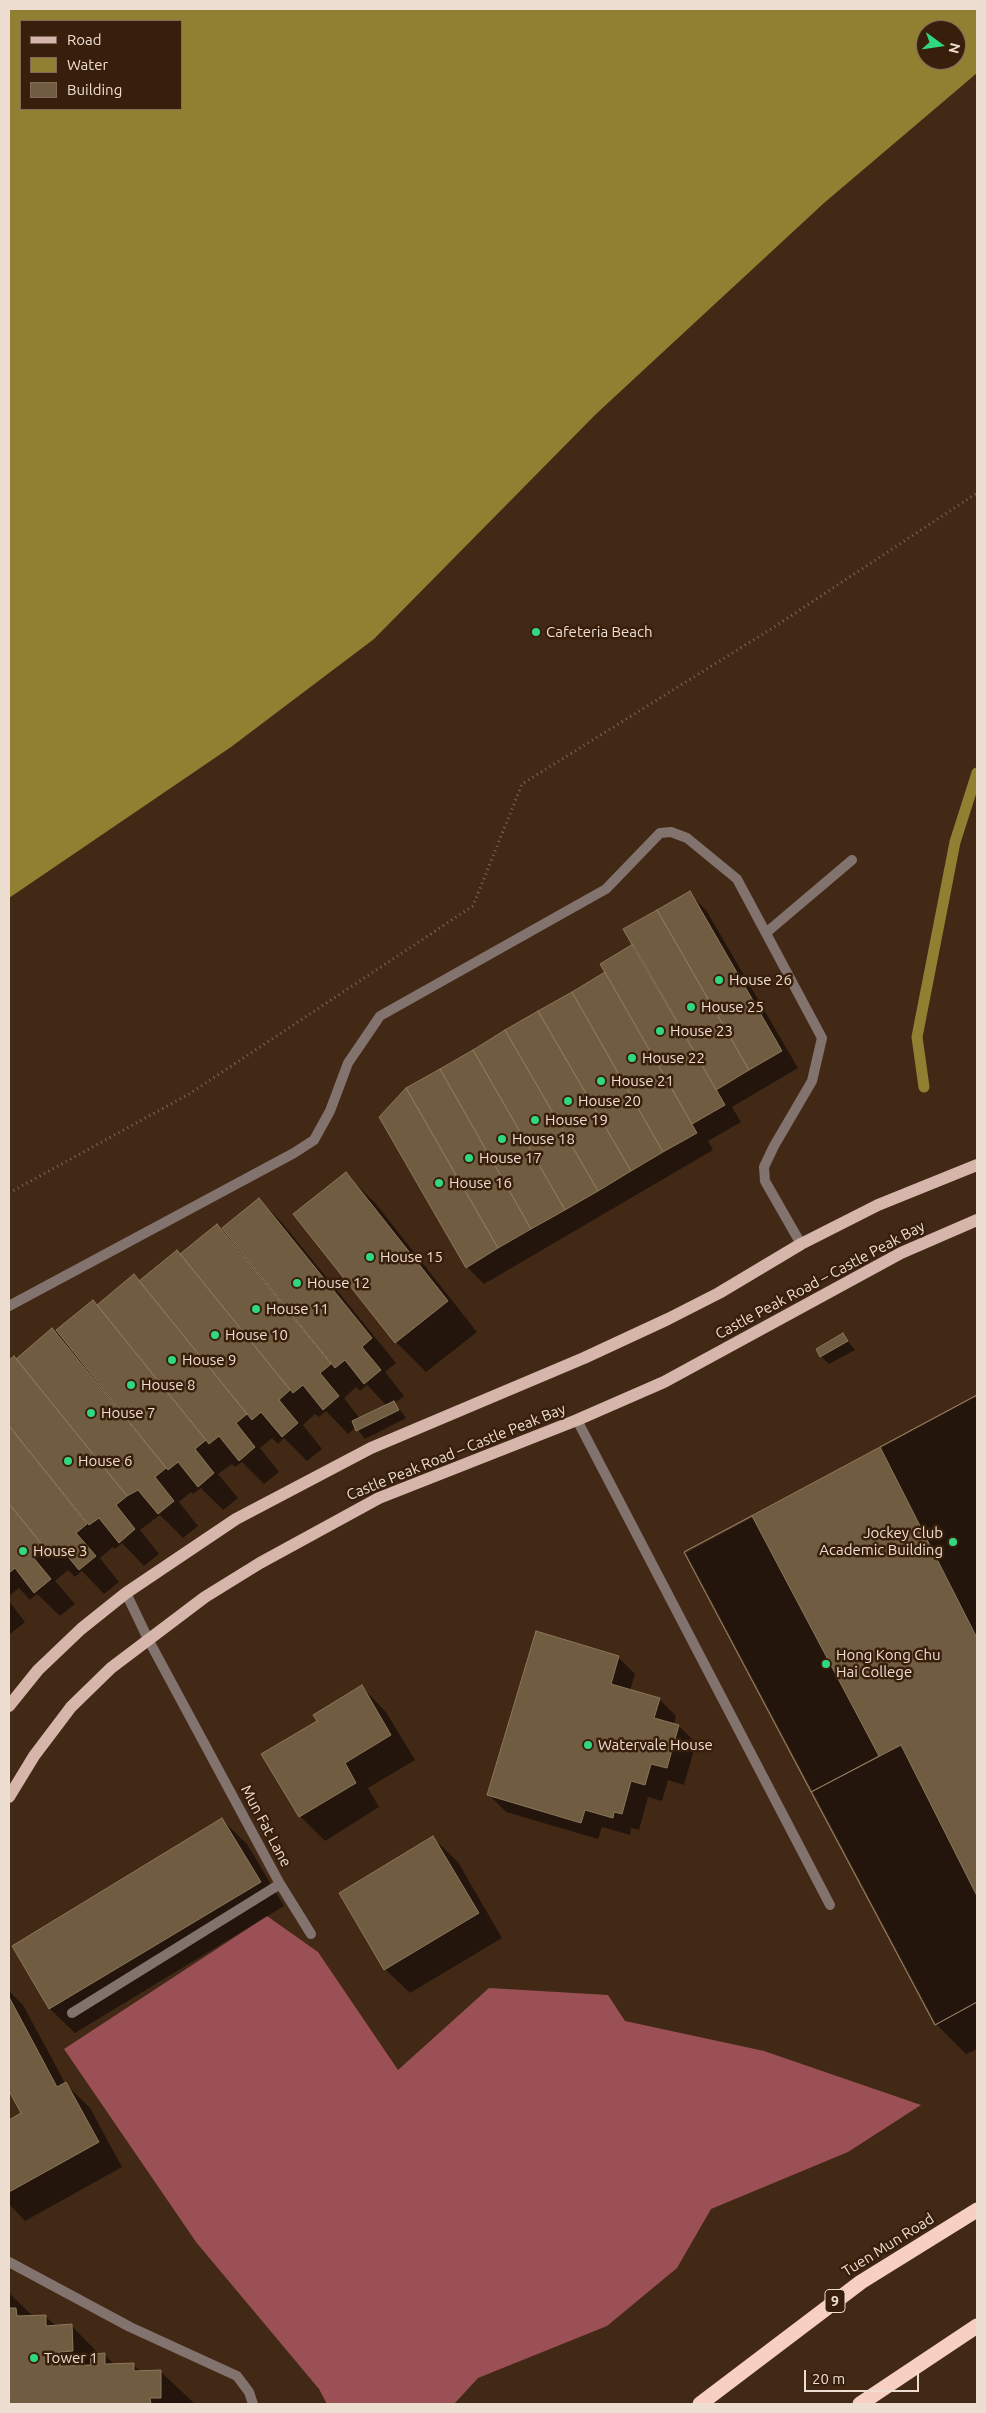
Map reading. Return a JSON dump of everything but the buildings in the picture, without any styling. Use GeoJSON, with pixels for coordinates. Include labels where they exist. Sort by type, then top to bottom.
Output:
{"type":"FeatureCollection","features":[{"type":"Feature","properties":{"kind":"highway","name":"Tuen Mun Road"},"geometry":{"type":"LineString","coordinates":[[700,2404],[861,2282],[977,2210]]}},
{"type":"Feature","properties":{"kind":"highway"},"geometry":{"type":"LineString","coordinates":[[860,2404],[977,2326]]}},
{"type":"Feature","properties":{"kind":"main road"},"geometry":{"type":"LineString","coordinates":[[9,1706],[38,1670],[81,1629],[126,1593],[236,1519],[362,1452],[584,1358],[719,1294],[801,1244],[878,1205],[977,1165]]}},
{"type":"Feature","properties":{"kind":"main road","name":"Castle Peak Road – Castle Peak Bay"},"geometry":{"type":"LineString","coordinates":[[9,1797],[34,1756],[71,1707],[111,1668],[205,1597],[260,1563],[379,1498],[577,1420],[664,1382],[901,1254],[977,1220]]}},
{"type":"Feature","properties":{"kind":"street"},"geometry":{"type":"LineString","coordinates":[[9,1306],[294,1153],[314,1140],[330,1111],[348,1063],[380,1016],[606,889],[660,833],[671,832],[687,838],[738,879],[822,1038],[812,1081],[774,1146],[764,1167],[765,1181],[801,1244]]}},
{"type":"Feature","properties":{"kind":"street"},"geometry":{"type":"LineString","coordinates":[[766,932],[852,860]]}},
{"type":"Feature","properties":{"kind":"street"},"geometry":{"type":"LineString","coordinates":[[577,1420],[830,1905]]}},
{"type":"Feature","properties":{"kind":"street","name":"Mun Fat Lane"},"geometry":{"type":"LineString","coordinates":[[72,2013],[280,1884],[148,1640],[126,1593]]}},
{"type":"Feature","properties":{"kind":"street"},"geometry":{"type":"LineString","coordinates":[[280,1884],[311,1934]]}},
{"type":"Feature","properties":{"kind":"street"},"geometry":{"type":"LineString","coordinates":[[9,2262],[130,2327],[238,2376],[250,2392],[253,2404]]}},
{"type":"Feature","properties":{"kind":"path"},"geometry":{"type":"LineString","coordinates":[[9,1194],[189,1094],[474,906],[522,784],[771,629],[977,493]]}},
{"type":"Feature","properties":{"kind":"shaded area"},"geometry":{"type":"Polygon","coordinates":[[[267,1916],[318,1952],[398,2070],[489,1988],[608,1995],[625,2021],[764,2051],[921,2105],[848,2152],[711,2209],[677,2268],[607,2326],[478,2378],[454,2404],[327,2404],[319,2389],[196,2242],[64,2049],[267,1916]]]}},
{"type":"Feature","properties":{"kind":"water"},"geometry":{"type":"Polygon","coordinates":[[[9,9],[977,9],[977,73],[824,203],[596,414],[374,639],[231,747],[9,898],[9,9]]]}},
{"type":"Feature","properties":{"kind":"waterway"},"geometry":{"type":"LineString","coordinates":[[924,1087],[917,1037],[955,842],[977,773]]}},
{"type":"Feature","properties":{"kind":"place","name":"Cafeteria Beach"},"geometry":{"type":"Point","coordinates":[536,632]}},
{"type":"Feature","properties":{"kind":"place","name":"House 26"},"geometry":{"type":"Point","coordinates":[719,980]}},
{"type":"Feature","properties":{"kind":"place","name":"House 25"},"geometry":{"type":"Point","coordinates":[691,1007]}},
{"type":"Feature","properties":{"kind":"place","name":"House 23"},"geometry":{"type":"Point","coordinates":[660,1031]}},
{"type":"Feature","properties":{"kind":"place","name":"House 22"},"geometry":{"type":"Point","coordinates":[632,1058]}},
{"type":"Feature","properties":{"kind":"place","name":"House 21"},"geometry":{"type":"Point","coordinates":[601,1081]}},
{"type":"Feature","properties":{"kind":"place","name":"House 20"},"geometry":{"type":"Point","coordinates":[568,1101]}},
{"type":"Feature","properties":{"kind":"place","name":"House 19"},"geometry":{"type":"Point","coordinates":[535,1120]}},
{"type":"Feature","properties":{"kind":"place","name":"House 18"},"geometry":{"type":"Point","coordinates":[502,1139]}},
{"type":"Feature","properties":{"kind":"place","name":"House 17"},"geometry":{"type":"Point","coordinates":[469,1158]}},
{"type":"Feature","properties":{"kind":"place","name":"House 16"},"geometry":{"type":"Point","coordinates":[439,1183]}},
{"type":"Feature","properties":{"kind":"place","name":"House 15"},"geometry":{"type":"Point","coordinates":[370,1257]}},
{"type":"Feature","properties":{"kind":"place","name":"House 12"},"geometry":{"type":"Point","coordinates":[297,1283]}},
{"type":"Feature","properties":{"kind":"place","name":"House 11"},"geometry":{"type":"Point","coordinates":[256,1309]}},
{"type":"Feature","properties":{"kind":"place","name":"House 10"},"geometry":{"type":"Point","coordinates":[215,1335]}},
{"type":"Feature","properties":{"kind":"place","name":"House 9"},"geometry":{"type":"Point","coordinates":[172,1360]}},
{"type":"Feature","properties":{"kind":"place","name":"House 8"},"geometry":{"type":"Point","coordinates":[131,1385]}},
{"type":"Feature","properties":{"kind":"place","name":"House 7"},"geometry":{"type":"Point","coordinates":[91,1413]}},
{"type":"Feature","properties":{"kind":"place","name":"House 6"},"geometry":{"type":"Point","coordinates":[68,1461]}},
{"type":"Feature","properties":{"kind":"place","name":"Jockey Club Academic Building"},"geometry":{"type":"Point","coordinates":[953,1542]}},
{"type":"Feature","properties":{"kind":"place","name":"House 3"},"geometry":{"type":"Point","coordinates":[23,1551]}},
{"type":"Feature","properties":{"kind":"place","name":"Hong Kong Chu Hai College"},"geometry":{"type":"Point","coordinates":[826,1664]}},
{"type":"Feature","properties":{"kind":"place","name":"Watervale House"},"geometry":{"type":"Point","coordinates":[588,1745]}},
{"type":"Feature","properties":{"kind":"place","name":"Tower 1"},"geometry":{"type":"Point","coordinates":[34,2358]}}]}
